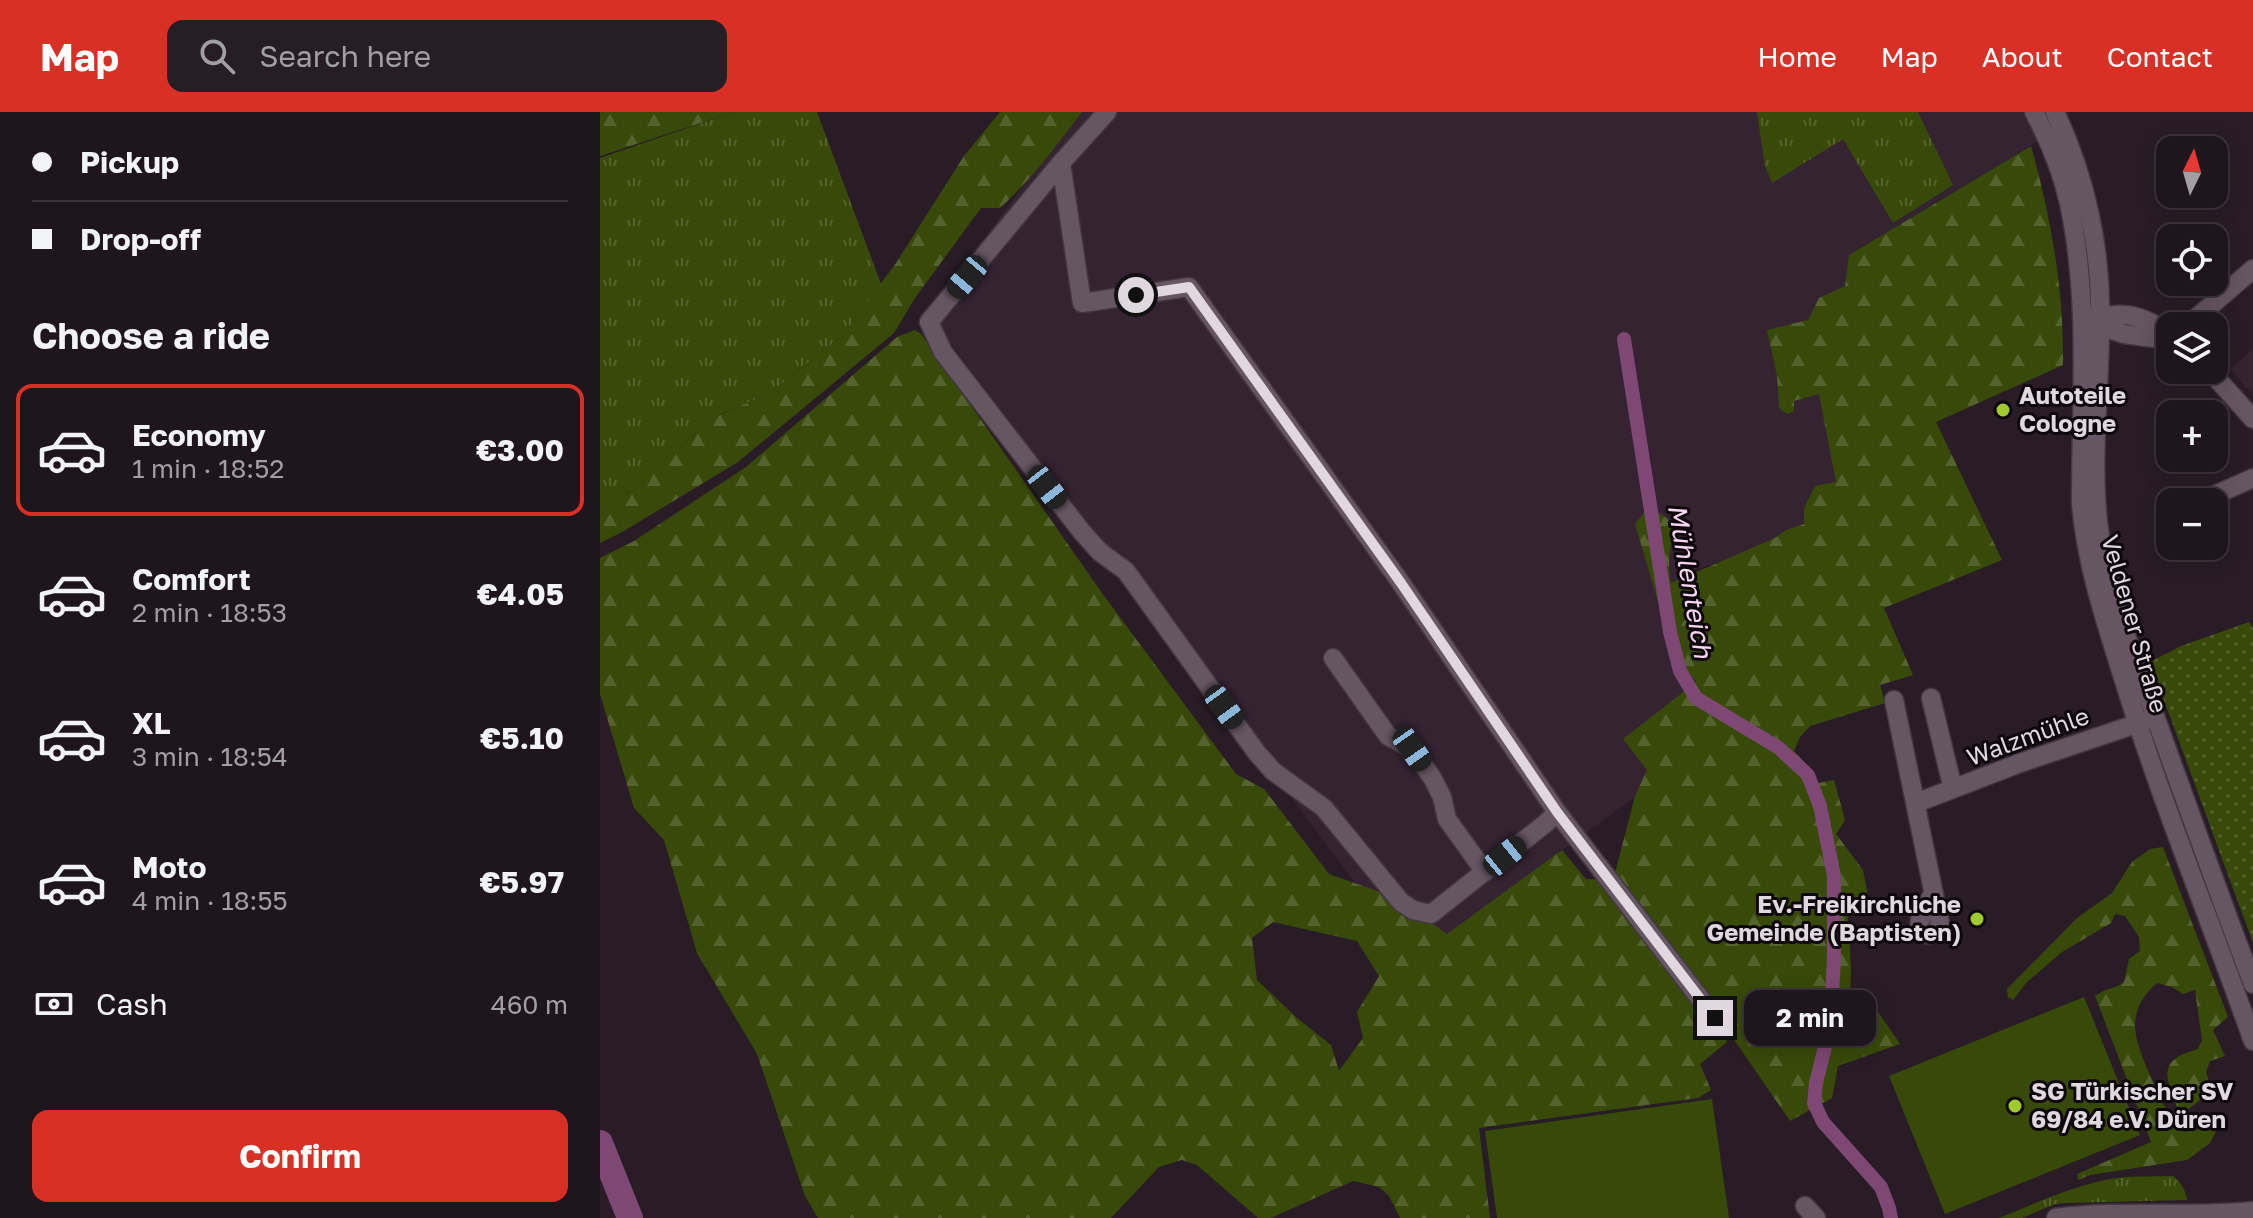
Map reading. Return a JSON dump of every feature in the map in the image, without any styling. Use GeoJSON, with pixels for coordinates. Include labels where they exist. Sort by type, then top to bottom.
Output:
{"type":"FeatureCollection","features":[{"type":"Feature","properties":{"kind":"street"},"geometry":{"type":"LineString","coordinates":[[1107,112],[929,322],[943,352],[1082,532],[1100,552],[1126,571],[1257,753],[1273,771],[1324,808],[1401,902],[1413,910],[1431,914],[1557,812]]}},
{"type":"Feature","properties":{"kind":"street","name":"Veldener Straße"},"geometry":{"type":"LineString","coordinates":[[2034,112],[2048,139],[2069,201],[2091,319],[2096,503],[2107,573],[2155,718],[2253,984]]}},
{"type":"Feature","properties":{"kind":"street","name":"Veldener Straße"},"geometry":{"type":"LineString","coordinates":[[2055,112],[2087,198],[2096,248],[2081,503],[2083,533],[2092,577],[2137,724],[2253,1041]]}},
{"type":"Feature","properties":{"kind":"street"},"geometry":{"type":"LineString","coordinates":[[1061,163],[1082,303],[1189,287],[1401,583],[1557,812],[1715,1018]]}},
{"type":"Feature","properties":{"kind":"street"},"geometry":{"type":"LineString","coordinates":[[2203,312],[2253,269]]}},
{"type":"Feature","properties":{"kind":"street"},"geometry":{"type":"LineString","coordinates":[[2091,319],[2124,334],[2156,337]]}},
{"type":"Feature","properties":{"kind":"street"},"geometry":{"type":"LineString","coordinates":[[2222,384],[2253,419]]}},
{"type":"Feature","properties":{"kind":"street"},"geometry":{"type":"LineString","coordinates":[[2228,489],[2253,478]]}},
{"type":"Feature","properties":{"kind":"street"},"geometry":{"type":"LineString","coordinates":[[1333,658],[1388,736],[1412,749],[1442,797],[1447,819],[1485,872]]}},
{"type":"Feature","properties":{"kind":"street"},"geometry":{"type":"LineString","coordinates":[[1931,698],[1953,789]]}},
{"type":"Feature","properties":{"kind":"street"},"geometry":{"type":"LineString","coordinates":[[1894,700],[1933,893]]}},
{"type":"Feature","properties":{"kind":"street","name":"Walzmühle"},"geometry":{"type":"LineString","coordinates":[[1916,803],[2155,718]]}},
{"type":"Feature","properties":{"kind":"street"},"geometry":{"type":"LineString","coordinates":[[2056,1218],[2253,1211]]}},
{"type":"Feature","properties":{"kind":"shaded area"},"geometry":{"type":"Polygon","coordinates":[[[1066,112],[2024,112],[2038,141],[1849,255],[1848,522],[1680,574],[1753,710],[1413,960],[929,314],[1025,183],[1066,112]]]}},
{"type":"Feature","properties":{"kind":"shaded area"},"geometry":{"type":"Polygon","coordinates":[[[2253,349],[2253,395],[2230,369],[2253,349]]]}},
{"type":"Feature","properties":{"kind":"green space"},"geometry":{"type":"Polygon","coordinates":[[[600,112],[734,112],[600,156],[600,112]]]}},
{"type":"Feature","properties":{"kind":"green space"},"geometry":{"type":"Polygon","coordinates":[[[734,112],[817,112],[881,284],[843,335],[771,392],[713,418],[634,489],[600,512],[600,158],[734,112]]]}},
{"type":"Feature","properties":{"kind":"green space"},"geometry":{"type":"Polygon","coordinates":[[[1000,112],[1082,112],[1012,197],[1000,208],[981,208],[915,298],[894,333],[738,462],[600,543],[600,512],[634,489],[713,418],[771,392],[843,335],[896,263],[964,156],[1000,112]]]}},
{"type":"Feature","properties":{"kind":"green space"},"geometry":{"type":"Polygon","coordinates":[[[1757,112],[1918,112],[1953,185],[1893,223],[1843,139],[1772,183],[1765,166],[1757,112]]]}},
{"type":"Feature","properties":{"kind":"green space"},"geometry":{"type":"Polygon","coordinates":[[[2031,146],[2055,254],[2063,365],[1936,422],[2002,560],[1884,608],[1913,675],[1880,685],[1885,703],[1810,726],[1800,737],[1794,751],[1812,770],[1818,783],[1834,780],[1845,820],[1836,834],[1863,870],[1869,901],[1847,905],[1850,997],[1874,1006],[1900,1044],[1838,1066],[1832,1098],[1790,1121],[1615,873],[1635,796],[1647,770],[1623,739],[1696,682],[1685,668],[1669,656],[1659,605],[1635,524],[1646,510],[1666,517],[1670,522],[1671,583],[1804,524],[1804,508],[1815,486],[1836,482],[1819,394],[1794,401],[1794,411],[1787,414],[1779,408],[1777,376],[1767,330],[1808,320],[1819,298],[1845,286],[1849,255],[2031,146]]]}},
{"type":"Feature","properties":{"kind":"green space"},"geometry":{"type":"Polygon","coordinates":[[[915,330],[921,334],[1102,593],[1236,774],[1264,789],[1329,874],[1397,898],[1447,934],[1562,850],[1586,879],[1606,880],[1613,876],[1727,1042],[1700,1064],[1711,1090],[1698,1098],[1479,1128],[1490,1218],[1400,1218],[1389,1196],[1379,1187],[1353,1181],[1271,1218],[1258,1218],[1197,1165],[1182,1160],[1159,1167],[1111,1218],[818,1218],[805,1196],[757,1054],[697,953],[664,840],[634,808],[600,694],[600,558],[634,541],[746,467],[897,337],[915,330]],[[1273,922],[1252,938],[1257,980],[1331,1045],[1339,1071],[1363,1038],[1357,1012],[1379,976],[1357,941],[1273,922]]]}},
{"type":"Feature","properties":{"kind":"green space"},"geometry":{"type":"Polygon","coordinates":[[[2249,622],[2253,629],[2253,943],[2150,662],[2181,646],[2249,622]]]}},
{"type":"Feature","properties":{"kind":"green space"},"geometry":{"type":"Polygon","coordinates":[[[2163,847],[2228,1017],[2213,1030],[2225,1056],[2210,1061],[2206,1072],[2210,1085],[2201,1099],[2186,1111],[2178,1109],[2168,1071],[2176,1058],[2198,1049],[2202,1040],[2195,990],[2183,994],[2157,983],[2139,1007],[2135,1019],[2136,1036],[2150,1076],[2174,1126],[2184,1132],[2198,1129],[2212,1119],[2216,1131],[2210,1143],[2187,1160],[2090,1175],[2078,1180],[2077,1174],[2151,1142],[2095,996],[2124,982],[2129,959],[2140,951],[2139,937],[2125,916],[2115,914],[2111,923],[2062,952],[2027,982],[2013,1000],[2008,997],[2007,989],[2077,918],[2112,893],[2132,862],[2150,849],[2163,847]]]}},
{"type":"Feature","properties":{"kind":"green space","name":"SG Türkischer SV 69/84 e.V. Düren"},"geometry":{"type":"Polygon","coordinates":[[[2084,997],[2140,1135],[1945,1214],[1889,1076],[2084,997]]]}},
{"type":"Feature","properties":{"kind":"green space"},"geometry":{"type":"Polygon","coordinates":[[[1712,1099],[1729,1218],[1497,1218],[1485,1131],[1712,1099]]]}},
{"type":"Feature","properties":{"kind":"green space"},"geometry":{"type":"Polygon","coordinates":[[[2173,1176],[2183,1187],[2187,1200],[2055,1204],[2022,1218],[1999,1218],[2091,1183],[2130,1177],[2173,1176]]]}},
{"type":"Feature","properties":{"kind":"waterway","name":"Mühlenteich"},"geometry":{"type":"LineString","coordinates":[[1624,339],[1670,632],[1680,671],[1696,698],[1779,748],[1808,775],[1820,806],[1834,876],[1834,960],[1830,1027],[1814,1103],[1823,1122],[1881,1187],[1891,1218]]}},
{"type":"Feature","properties":{"kind":"waterway"},"geometry":{"type":"LineString","coordinates":[[600,1143],[630,1218]]}},
{"type":"Feature","properties":{"kind":"place","name":"Autoteile Cologne"},"geometry":{"type":"Point","coordinates":[2003,410]}},
{"type":"Feature","properties":{"kind":"place","name":"Ev.-Freikirchliche Gemeinde (Baptisten)"},"geometry":{"type":"Point","coordinates":[1977,919]}},
{"type":"Feature","properties":{"kind":"place","name":"SG Türkischer SV 69/84 e.V. Düren"},"geometry":{"type":"Point","coordinates":[2015,1106]}},
{"type":"Feature","properties":{"kind":"route"},"geometry":{"type":"LineString","coordinates":[[1136,295],[1189,287],[1401,583],[1557,812],[1715,1018]]}}]}
